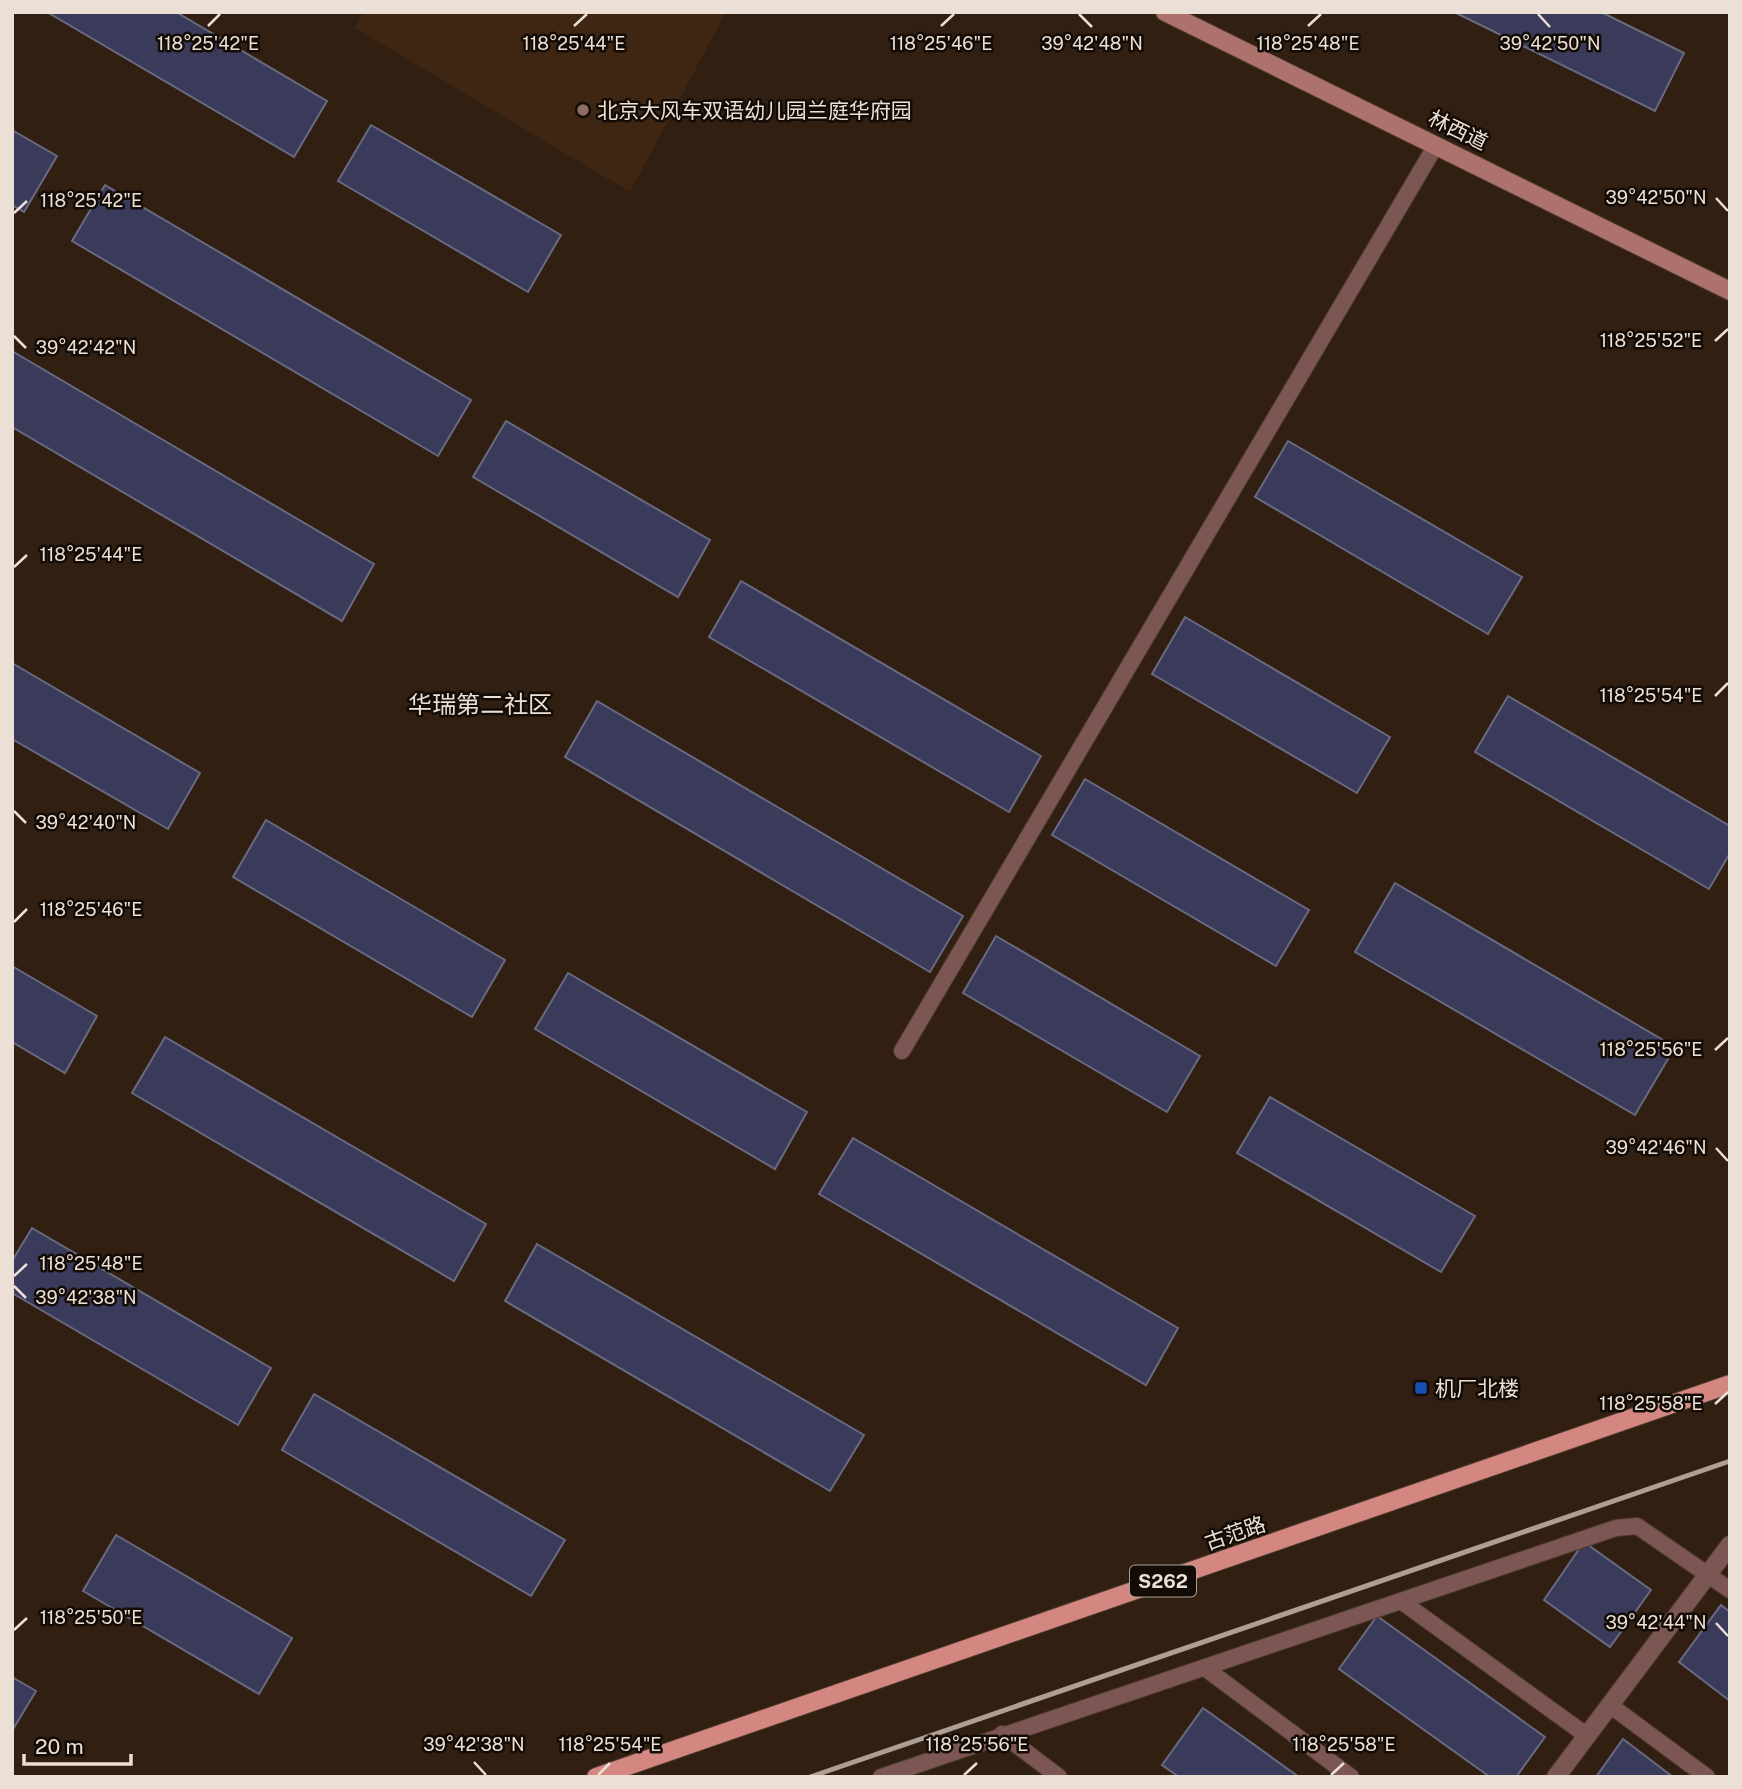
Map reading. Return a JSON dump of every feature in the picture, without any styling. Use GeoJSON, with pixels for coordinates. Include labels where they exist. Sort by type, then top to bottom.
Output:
{"type":"FeatureCollection","features":[{"type":"Feature","properties":{"kind":"main road","name":"古范路"},"geometry":{"type":"LineString","coordinates":[[596,1777],[1730,1384]]}},
{"type":"Feature","properties":{"kind":"street","name":"林西道"},"geometry":{"type":"LineString","coordinates":[[1165,12],[1195,18],[1436,145],[1730,291]]}},
{"type":"Feature","properties":{"kind":"street"},"geometry":{"type":"LineString","coordinates":[[1556,1777],[1730,1545]]}},
{"type":"Feature","properties":{"kind":"lane"},"geometry":{"type":"LineString","coordinates":[[902,1051],[1436,145]]}},
{"type":"Feature","properties":{"kind":"lane"},"geometry":{"type":"LineString","coordinates":[[881,1777],[1616,1528],[1637,1526],[1730,1590]]}},
{"type":"Feature","properties":{"kind":"lane"},"geometry":{"type":"LineString","coordinates":[[1401,1601],[1586,1735]]}},
{"type":"Feature","properties":{"kind":"lane"},"geometry":{"type":"LineString","coordinates":[[1205,1668],[1351,1777]]}},
{"type":"Feature","properties":{"kind":"lane"},"geometry":{"type":"LineString","coordinates":[[1611,1706],[1707,1777]]}},
{"type":"Feature","properties":{"kind":"lane"},"geometry":{"type":"LineString","coordinates":[[1002,1734],[1059,1777]]}},
{"type":"Feature","properties":{"kind":"shaded area","name":"北京大风车双语幼儿园兰庭华府园"},"geometry":{"type":"Polygon","coordinates":[[[364,12],[726,12],[630,192],[355,28],[364,12]]]}},
{"type":"Feature","properties":{"kind":"building"},"geometry":{"type":"Polygon","coordinates":[[[47,12],[176,12],[327,101],[294,157],[47,12]]]}},
{"type":"Feature","properties":{"kind":"building"},"geometry":{"type":"Polygon","coordinates":[[[1454,12],[1601,12],[1684,53],[1655,111],[1454,12]]]}},
{"type":"Feature","properties":{"kind":"building"},"geometry":{"type":"Polygon","coordinates":[[[371,125],[561,235],[528,292],[338,181],[371,125]]]}},
{"type":"Feature","properties":{"kind":"building"},"geometry":{"type":"Polygon","coordinates":[[[12,130],[57,156],[24,212],[12,205],[12,130]]]}},
{"type":"Feature","properties":{"kind":"building"},"geometry":{"type":"Polygon","coordinates":[[[105,185],[471,400],[438,456],[72,241],[105,185]]]}},
{"type":"Feature","properties":{"kind":"building"},"geometry":{"type":"Polygon","coordinates":[[[12,351],[374,564],[342,621],[12,427],[12,351]]]}},
{"type":"Feature","properties":{"kind":"building"},"geometry":{"type":"Polygon","coordinates":[[[506,421],[710,540],[678,597],[473,477],[506,421]]]}},
{"type":"Feature","properties":{"kind":"building"},"geometry":{"type":"Polygon","coordinates":[[[1288,441],[1522,577],[1488,634],[1255,497],[1288,441]]]}},
{"type":"Feature","properties":{"kind":"building"},"geometry":{"type":"Polygon","coordinates":[[[741,581],[1041,756],[1009,812],[709,637],[741,581]]]}},
{"type":"Feature","properties":{"kind":"building"},"geometry":{"type":"Polygon","coordinates":[[[1185,617],[1390,737],[1357,793],[1152,674],[1185,617]]]}},
{"type":"Feature","properties":{"kind":"building"},"geometry":{"type":"Polygon","coordinates":[[[12,663],[200,773],[168,829],[12,739],[12,663]]]}},
{"type":"Feature","properties":{"kind":"building"},"geometry":{"type":"Polygon","coordinates":[[[1508,696],[1730,826],[1730,853],[1709,889],[1475,752],[1508,696]]]}},
{"type":"Feature","properties":{"kind":"building"},"geometry":{"type":"Polygon","coordinates":[[[597,701],[963,916],[930,972],[565,757],[597,701]]]}},
{"type":"Feature","properties":{"kind":"building"},"geometry":{"type":"Polygon","coordinates":[[[1085,779],[1309,910],[1276,966],[1052,835],[1085,779]]]}},
{"type":"Feature","properties":{"kind":"building"},"geometry":{"type":"Polygon","coordinates":[[[266,820],[505,960],[472,1017],[233,877],[266,820]]]}},
{"type":"Feature","properties":{"kind":"building"},"geometry":{"type":"Polygon","coordinates":[[[1395,883],[1675,1047],[1635,1115],[1355,952],[1395,883]]]}},
{"type":"Feature","properties":{"kind":"building"},"geometry":{"type":"Polygon","coordinates":[[[996,936],[1200,1056],[1167,1112],[963,993],[996,936]]]}},
{"type":"Feature","properties":{"kind":"building"},"geometry":{"type":"Polygon","coordinates":[[[12,966],[97,1016],[65,1073],[12,1042],[12,966]]]}},
{"type":"Feature","properties":{"kind":"building"},"geometry":{"type":"Polygon","coordinates":[[[568,973],[807,1112],[775,1169],[535,1029],[568,973]]]}},
{"type":"Feature","properties":{"kind":"building"},"geometry":{"type":"Polygon","coordinates":[[[165,1037],[486,1224],[454,1281],[132,1093],[165,1037]]]}},
{"type":"Feature","properties":{"kind":"building"},"geometry":{"type":"Polygon","coordinates":[[[1270,1097],[1475,1216],[1441,1272],[1237,1153],[1270,1097]]]}},
{"type":"Feature","properties":{"kind":"building"},"geometry":{"type":"Polygon","coordinates":[[[853,1138],[1178,1328],[1146,1385],[819,1194],[853,1138]]]}},
{"type":"Feature","properties":{"kind":"building"},"geometry":{"type":"Polygon","coordinates":[[[32,1228],[271,1368],[238,1425],[12,1293],[12,1261],[32,1228]]]}},
{"type":"Feature","properties":{"kind":"building"},"geometry":{"type":"Polygon","coordinates":[[[537,1244],[864,1435],[830,1491],[505,1301],[537,1244]]]}},
{"type":"Feature","properties":{"kind":"building"},"geometry":{"type":"Polygon","coordinates":[[[314,1394],[565,1540],[531,1596],[282,1450],[314,1394]]]}},
{"type":"Feature","properties":{"kind":"building"},"geometry":{"type":"Polygon","coordinates":[[[116,1535],[292,1638],[259,1694],[83,1591],[116,1535]]]}},
{"type":"Feature","properties":{"kind":"building"},"geometry":{"type":"Polygon","coordinates":[[[1584,1542],[1651,1590],[1610,1647],[1544,1600],[1584,1542]]]}},
{"type":"Feature","properties":{"kind":"building"},"geometry":{"type":"Polygon","coordinates":[[[1721,1605],[1730,1612],[1730,1701],[1679,1662],[1721,1605]]]}},
{"type":"Feature","properties":{"kind":"building"},"geometry":{"type":"Polygon","coordinates":[[[1377,1616],[1545,1737],[1516,1777],[1490,1777],[1339,1669],[1377,1616]]]}},
{"type":"Feature","properties":{"kind":"building"},"geometry":{"type":"Polygon","coordinates":[[[12,1677],[36,1691],[12,1731],[12,1677]]]}},
{"type":"Feature","properties":{"kind":"building"},"geometry":{"type":"Polygon","coordinates":[[[1203,1708],[1299,1777],[1179,1777],[1162,1765],[1203,1708]]]}},
{"type":"Feature","properties":{"kind":"building"},"geometry":{"type":"Polygon","coordinates":[[[1623,1739],[1673,1777],[1596,1777],[1623,1739]]]}},
{"type":"Feature","properties":{"kind":"railway"},"geometry":{"type":"LineString","coordinates":[[810,1777],[1730,1461]]}},
{"type":"Feature","properties":{"kind":"place","name":"北京大风车双语幼儿园兰庭华府园"},"geometry":{"type":"Point","coordinates":[583,110]}},
{"type":"Feature","properties":{"kind":"place","name":"机厂北楼"},"geometry":{"type":"Point","coordinates":[1421,1388]}},
{"type":"Feature","properties":{"kind":"district","name":"华瑞第二社区"},"geometry":{"type":"Point","coordinates":[480,704]}}]}
